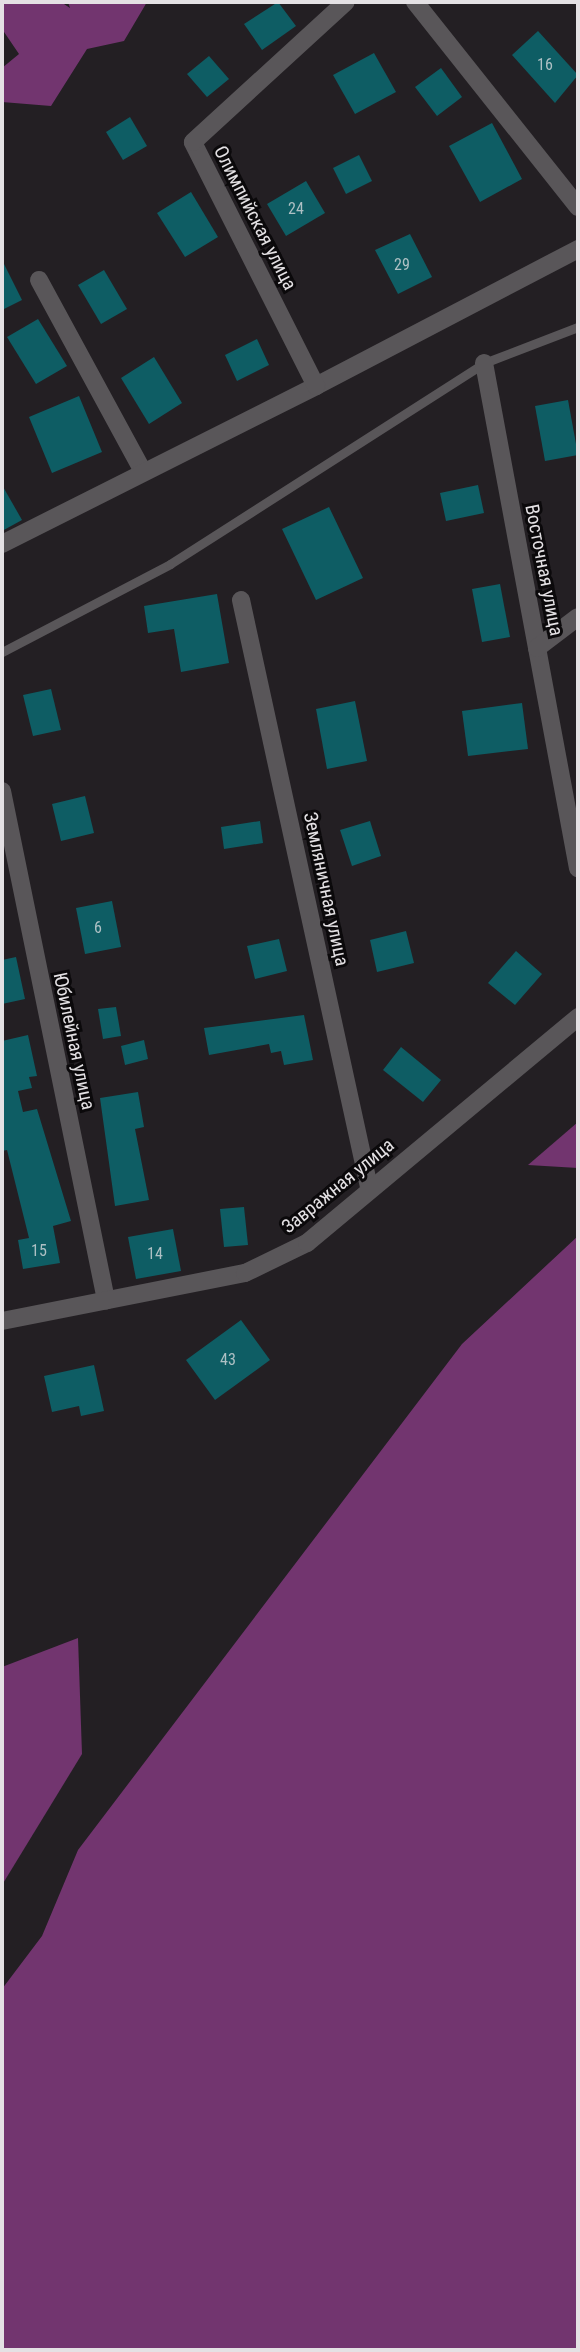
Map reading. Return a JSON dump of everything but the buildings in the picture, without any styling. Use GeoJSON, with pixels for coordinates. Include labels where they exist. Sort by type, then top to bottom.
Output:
{"type":"FeatureCollection","features":[{"type":"Feature","properties":{"kind":"street","name":"Олимпийская улица"},"geometry":{"type":"LineString","coordinates":[[316,386],[193,142],[346,2]]}},
{"type":"Feature","properties":{"kind":"street"},"geometry":{"type":"LineString","coordinates":[[415,2],[578,207]]}},
{"type":"Feature","properties":{"kind":"street"},"geometry":{"type":"LineString","coordinates":[[2,544],[142,470],[316,386],[578,248]]}},
{"type":"Feature","properties":{"kind":"street"},"geometry":{"type":"LineString","coordinates":[[39,280],[142,470]]}},
{"type":"Feature","properties":{"kind":"street","name":"Восточная улица"},"geometry":{"type":"LineString","coordinates":[[484,363],[578,868]]}},
{"type":"Feature","properties":{"kind":"street","name":"Земляничная улица"},"geometry":{"type":"LineString","coordinates":[[241,600],[369,1187]]}},
{"type":"Feature","properties":{"kind":"street"},"geometry":{"type":"LineString","coordinates":[[537,648],[578,617]]}},
{"type":"Feature","properties":{"kind":"street","name":"Юбилейная улица"},"geometry":{"type":"LineString","coordinates":[[2,791],[106,1300]]}},
{"type":"Feature","properties":{"kind":"street","name":"Завражная улица"},"geometry":{"type":"LineString","coordinates":[[2,1321],[245,1273],[307,1243],[369,1187],[578,1017]]}},
{"type":"Feature","properties":{"kind":"lane"},"geometry":{"type":"LineString","coordinates":[[2,652],[170,564],[484,363],[578,327]]}},
{"type":"Feature","properties":{"kind":"shaded area"},"geometry":{"type":"Polygon","coordinates":[[[2,2],[61,2],[70,8],[68,2],[147,2],[124,41],[87,49],[51,106],[2,102],[2,68],[19,54],[2,29],[2,2]]]}},
{"type":"Feature","properties":{"kind":"shaded area"},"geometry":{"type":"Polygon","coordinates":[[[578,1122],[578,1168],[528,1165],[578,1122]]]}},
{"type":"Feature","properties":{"kind":"shaded area"},"geometry":{"type":"Polygon","coordinates":[[[578,1236],[578,2350],[2,2350],[2,1989],[42,1936],[78,1850],[462,1344],[578,1236]]]}},
{"type":"Feature","properties":{"kind":"shaded area"},"geometry":{"type":"Polygon","coordinates":[[[78,1638],[82,1754],[2,1885],[2,1667],[78,1638]]]}}]}
